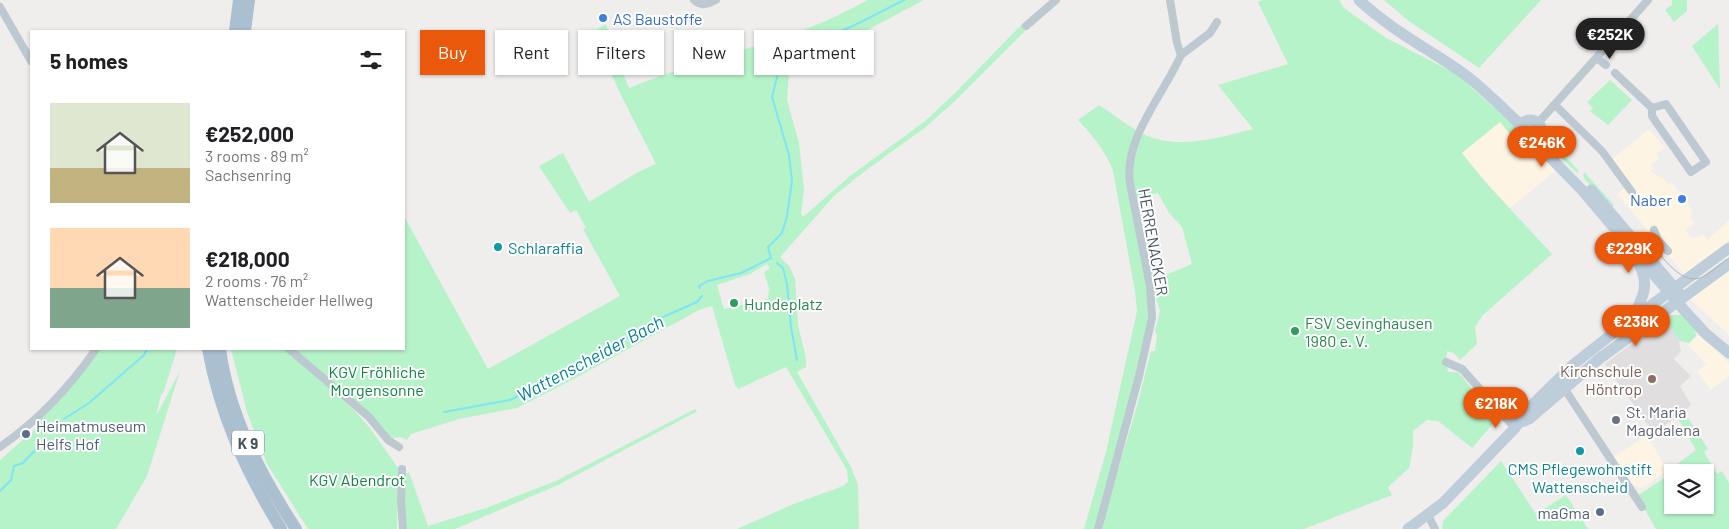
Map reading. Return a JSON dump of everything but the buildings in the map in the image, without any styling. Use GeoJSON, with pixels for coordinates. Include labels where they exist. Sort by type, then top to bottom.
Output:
{"type":"FeatureCollection","features":[{"type":"Feature","properties":{"kind":"main road"},"geometry":{"type":"LineString","coordinates":[[234,30],[239,0]]}},
{"type":"Feature","properties":{"kind":"main road"},"geometry":{"type":"LineString","coordinates":[[245,30],[249,0]]}},
{"type":"Feature","properties":{"kind":"main road","name":"K 9"},"geometry":{"type":"LineString","coordinates":[[208,350],[220,403],[232,434],[260,494],[281,529]]}},
{"type":"Feature","properties":{"kind":"main road","name":"K 9"},"geometry":{"type":"LineString","coordinates":[[220,350],[226,383],[241,427],[269,485],[296,529]]}},
{"type":"Feature","properties":{"kind":"street"},"geometry":{"type":"LineString","coordinates":[[694,0],[702,4],[716,0]]}},
{"type":"Feature","properties":{"kind":"street"},"geometry":{"type":"LineString","coordinates":[[1026,26],[1056,0]]}},
{"type":"Feature","properties":{"kind":"street"},"geometry":{"type":"LineString","coordinates":[[1170,0],[1177,43],[1181,55]]}},
{"type":"Feature","properties":{"kind":"street"},"geometry":{"type":"LineString","coordinates":[[1359,0],[1393,28],[1458,69],[1521,125]]}},
{"type":"Feature","properties":{"kind":"street"},"geometry":{"type":"LineString","coordinates":[[1538,123],[1648,0]]}},
{"type":"Feature","properties":{"kind":"street"},"geometry":{"type":"LineString","coordinates":[[0,7],[30,59]]}},
{"type":"Feature","properties":{"kind":"street","name":"HERRENACKER"},"geometry":{"type":"LineString","coordinates":[[1098,529],[1114,474],[1152,318],[1150,286],[1130,183],[1129,161],[1143,124],[1166,86],[1181,55],[1210,33],[1217,22]]}},
{"type":"Feature","properties":{"kind":"street"},"geometry":{"type":"LineString","coordinates":[[1597,58],[1606,65]]}},
{"type":"Feature","properties":{"kind":"street"},"geometry":{"type":"LineString","coordinates":[[1615,74],[1652,108],[1652,116],[1691,172],[1706,162],[1666,104],[1652,108]]}},
{"type":"Feature","properties":{"kind":"street"},"geometry":{"type":"LineString","coordinates":[[1555,105],[1602,151],[1632,192]]}},
{"type":"Feature","properties":{"kind":"street"},"geometry":{"type":"LineString","coordinates":[[1530,120],[1538,123],[1542,130],[1538,140],[1528,144],[1522,140],[1519,134],[1521,125],[1530,120]]}},
{"type":"Feature","properties":{"kind":"street"},"geometry":{"type":"LineString","coordinates":[[1538,140],[1635,254],[1672,290]]}},
{"type":"Feature","properties":{"kind":"street"},"geometry":{"type":"LineString","coordinates":[[1538,140],[1606,206],[1706,334],[1729,353]]}},
{"type":"Feature","properties":{"kind":"street"},"geometry":{"type":"LineString","coordinates":[[1654,230],[1658,240],[1668,251]]}},
{"type":"Feature","properties":{"kind":"street"},"geometry":{"type":"LineString","coordinates":[[1408,529],[1428,516],[1457,490],[1517,426],[1530,419],[1600,343],[1729,248]]}},
{"type":"Feature","properties":{"kind":"street"},"geometry":{"type":"LineString","coordinates":[[1633,318],[1645,291],[1644,275],[1635,254]]}},
{"type":"Feature","properties":{"kind":"street"},"geometry":{"type":"LineString","coordinates":[[1561,384],[1729,264]]}},
{"type":"Feature","properties":{"kind":"street"},"geometry":{"type":"LineString","coordinates":[[1680,300],[1729,345]]}},
{"type":"Feature","properties":{"kind":"street"},"geometry":{"type":"LineString","coordinates":[[0,448],[24,431],[50,407],[70,385],[95,350]]}},
{"type":"Feature","properties":{"kind":"street"},"geometry":{"type":"LineString","coordinates":[[290,350],[369,417],[388,440],[399,447]]}},
{"type":"Feature","properties":{"kind":"street"},"geometry":{"type":"LineString","coordinates":[[1446,362],[1462,369],[1517,426]]}},
{"type":"Feature","properties":{"kind":"street"},"geometry":{"type":"LineString","coordinates":[[1561,384],[1642,507]]}},
{"type":"Feature","properties":{"kind":"street"},"geometry":{"type":"LineString","coordinates":[[402,469],[401,501],[403,529]]}},
{"type":"Feature","properties":{"kind":"street"},"geometry":{"type":"LineString","coordinates":[[1428,516],[1435,529]]}},
{"type":"Feature","properties":{"kind":"shaded area"},"geometry":{"type":"Polygon","coordinates":[[[1500,122],[1515,140],[1517,138],[1522,144],[1536,147],[1559,168],[1510,208],[1461,153],[1500,122]]]}},
{"type":"Feature","properties":{"kind":"shaded area"},"geometry":{"type":"Polygon","coordinates":[[[1648,130],[1665,148],[1656,154],[1659,159],[1651,165],[1654,169],[1650,171],[1669,184],[1672,182],[1684,200],[1686,199],[1693,214],[1690,216],[1695,224],[1685,230],[1692,239],[1703,234],[1707,240],[1729,220],[1729,244],[1685,275],[1617,194],[1630,183],[1612,159],[1648,130]]]}},
{"type":"Feature","properties":{"kind":"shaded area"},"geometry":{"type":"Polygon","coordinates":[[[1729,268],[1729,335],[1690,299],[1729,268]]]}},
{"type":"Feature","properties":{"kind":"shaded area","name":"Kirchschule Höntrop"},"geometry":{"type":"Polygon","coordinates":[[[1664,319],[1680,341],[1681,351],[1674,359],[1691,376],[1680,386],[1691,405],[1654,434],[1605,364],[1664,319]]]}},
{"type":"Feature","properties":{"kind":"shaded area"},"geometry":{"type":"Polygon","coordinates":[[[1697,336],[1701,336],[1729,363],[1729,376],[1711,390],[1697,372],[1706,364],[1688,345],[1697,336]]]}},
{"type":"Feature","properties":{"kind":"shaded area"},"geometry":{"type":"Polygon","coordinates":[[[1647,435],[1664,464],[1664,474],[1642,488],[1637,487],[1632,485],[1612,458],[1647,435]]]}},
{"type":"Feature","properties":{"kind":"green space"},"geometry":{"type":"Polygon","coordinates":[[[868,0],[924,0],[867,30],[803,30],[868,0]]]}},
{"type":"Feature","properties":{"kind":"green space"},"geometry":{"type":"Polygon","coordinates":[[[1262,0],[1339,0],[1344,8],[1386,38],[1455,73],[1514,125],[1517,138],[1515,140],[1500,122],[1462,153],[1485,182],[1552,254],[1483,315],[1475,327],[1477,344],[1460,360],[1454,353],[1447,351],[1446,362],[1448,372],[1458,372],[1497,419],[1472,448],[1438,421],[1427,420],[1413,431],[1413,447],[1409,468],[1388,487],[1392,495],[1304,529],[1100,529],[1137,406],[1151,351],[1155,351],[1157,336],[1155,331],[1160,311],[1151,281],[1192,264],[1182,227],[1169,213],[1158,193],[1135,199],[1147,280],[1148,326],[1097,529],[1084,529],[1106,452],[1137,311],[1113,171],[1098,144],[1078,120],[1099,105],[1141,133],[1169,141],[1183,142],[1211,139],[1253,129],[1218,85],[1288,64],[1258,2],[1262,0]]]}},
{"type":"Feature","properties":{"kind":"green space"},"geometry":{"type":"Polygon","coordinates":[[[1384,0],[1541,0],[1479,68],[1410,22],[1384,0]]]}},
{"type":"Feature","properties":{"kind":"green space"},"geometry":{"type":"Polygon","coordinates":[[[1672,0],[1687,0],[1687,11],[1674,22],[1665,10],[1672,5],[1672,0]]]}},
{"type":"Feature","properties":{"kind":"green space","name":"KGV Fröhliche Morgensonne"},"geometry":{"type":"Polygon","coordinates":[[[1023,23],[1028,28],[956,100],[927,126],[835,195],[780,257],[790,267],[795,279],[798,325],[806,358],[806,367],[797,372],[851,467],[858,485],[859,529],[737,529],[791,505],[843,486],[848,482],[847,470],[786,367],[738,389],[735,385],[712,306],[699,310],[517,408],[459,419],[411,434],[407,440],[400,437],[388,439],[294,350],[405,350],[405,218],[488,369],[620,296],[583,229],[586,228],[576,210],[570,213],[539,166],[563,153],[589,202],[638,172],[656,164],[612,75],[624,75],[629,88],[674,71],[674,75],[744,75],[744,50],[754,47],[754,75],[789,75],[787,100],[799,143],[804,190],[801,213],[803,217],[850,176],[924,122],[1023,23]],[[767,264],[750,274],[717,285],[724,309],[768,299],[769,288],[764,272],[770,268],[767,264]]]}},
{"type":"Feature","properties":{"kind":"green space"},"geometry":{"type":"Polygon","coordinates":[[[606,24],[608,30],[596,30],[606,24]]]}},
{"type":"Feature","properties":{"kind":"green space"},"geometry":{"type":"Polygon","coordinates":[[[1718,24],[1720,89],[1692,46],[1718,24]]]}},
{"type":"Feature","properties":{"kind":"green space"},"geometry":{"type":"Polygon","coordinates":[[[1610,80],[1632,100],[1608,125],[1590,111],[1593,108],[1587,102],[1610,80]]]}},
{"type":"Feature","properties":{"kind":"green space"},"geometry":{"type":"Polygon","coordinates":[[[1551,144],[1579,172],[1577,173],[1549,146],[1551,144]]]}},
{"type":"Feature","properties":{"kind":"green space"},"geometry":{"type":"Polygon","coordinates":[[[1585,173],[1614,205],[1612,207],[1585,180],[1583,174],[1585,173]]]}},
{"type":"Feature","properties":{"kind":"green space"},"geometry":{"type":"Polygon","coordinates":[[[1670,315],[1681,315],[1695,329],[1696,336],[1689,343],[1680,341],[1664,319],[1670,315]]]}},
{"type":"Feature","properties":{"kind":"green space"},"geometry":{"type":"Polygon","coordinates":[[[92,350],[177,350],[163,394],[161,394],[156,416],[180,371],[147,476],[116,529],[0,529],[0,460],[41,424],[40,420],[92,350]]]}},
{"type":"Feature","properties":{"kind":"green space","name":"KGV Abendrot"},"geometry":{"type":"Polygon","coordinates":[[[231,350],[285,350],[353,409],[370,428],[398,468],[397,529],[308,529],[267,464],[247,412],[231,350]]]}},
{"type":"Feature","properties":{"kind":"green space"},"geometry":{"type":"Polygon","coordinates":[[[695,409],[697,412],[558,485],[455,529],[404,529],[403,476],[409,472],[428,526],[486,508],[556,481],[695,409]]]}},
{"type":"Feature","properties":{"kind":"green space"},"geometry":{"type":"Polygon","coordinates":[[[1684,412],[1708,449],[1704,452],[1711,464],[1677,464],[1696,450],[1677,417],[1684,412]]]}},
{"type":"Feature","properties":{"kind":"green space"},"geometry":{"type":"Polygon","coordinates":[[[1501,461],[1536,514],[1566,495],[1588,529],[1442,529],[1443,521],[1501,461]]]}},
{"type":"Feature","properties":{"kind":"green space"},"geometry":{"type":"Polygon","coordinates":[[[1714,469],[1717,474],[1722,471],[1729,483],[1729,529],[1656,529],[1637,496],[1664,478],[1664,514],[1714,514],[1714,469]]]}},
{"type":"Feature","properties":{"kind":"waterway","name":"Wattenscheider Bach"},"geometry":{"type":"LineString","coordinates":[[700,288],[699,286],[708,281],[741,273],[771,258],[768,247],[782,233],[787,216],[792,181],[789,155],[772,97],[779,69],[786,56],[904,0]]}},
{"type":"Feature","properties":{"kind":"waterway"},"geometry":{"type":"LineString","coordinates":[[777,263],[783,268],[787,284],[791,327],[797,360]]}},
{"type":"Feature","properties":{"kind":"waterway","name":"Wattenscheider Bach"},"geometry":{"type":"LineString","coordinates":[[444,412],[510,400],[592,358],[665,316],[697,302],[702,296]]}},
{"type":"Feature","properties":{"kind":"waterway"},"geometry":{"type":"LineString","coordinates":[[64,419],[89,403],[144,355],[146,350]]}},
{"type":"Feature","properties":{"kind":"waterway"},"geometry":{"type":"LineString","coordinates":[[0,491],[11,480],[14,466],[23,463],[39,446]]}},
{"type":"Feature","properties":{"kind":"tram line"},"geometry":{"type":"LineString","coordinates":[[1646,237],[1663,258],[1684,277],[1700,278],[1729,258]]}},
{"type":"Feature","properties":{"kind":"place","name":"AS Baustoffe"},"geometry":{"type":"Point","coordinates":[603,18]}},
{"type":"Feature","properties":{"kind":"place","name":"Naber"},"geometry":{"type":"Point","coordinates":[1682,199]}},
{"type":"Feature","properties":{"kind":"place","name":"Schlaraffia"},"geometry":{"type":"Point","coordinates":[498,247]}},
{"type":"Feature","properties":{"kind":"place","name":"Hundeplatz"},"geometry":{"type":"Point","coordinates":[734,303]}},
{"type":"Feature","properties":{"kind":"place","name":"FSV Sevinghausen 1980 e. V."},"geometry":{"type":"Point","coordinates":[1295,331]}},
{"type":"Feature","properties":{"kind":"place","name":"Kirchschule Höntrop"},"geometry":{"type":"Point","coordinates":[1652,379]}},
{"type":"Feature","properties":{"kind":"place","name":"St. Maria Magdalena"},"geometry":{"type":"Point","coordinates":[1616,420]}},
{"type":"Feature","properties":{"kind":"place","name":"Heimatmuseum Helfs Hof"},"geometry":{"type":"Point","coordinates":[26,434]}},
{"type":"Feature","properties":{"kind":"place","name":"CMS Pflegewohnstift Wattenscheid"},"geometry":{"type":"Point","coordinates":[1580,451]}},
{"type":"Feature","properties":{"kind":"place","name":"maGma"},"geometry":{"type":"Point","coordinates":[1600,512]}}]}
